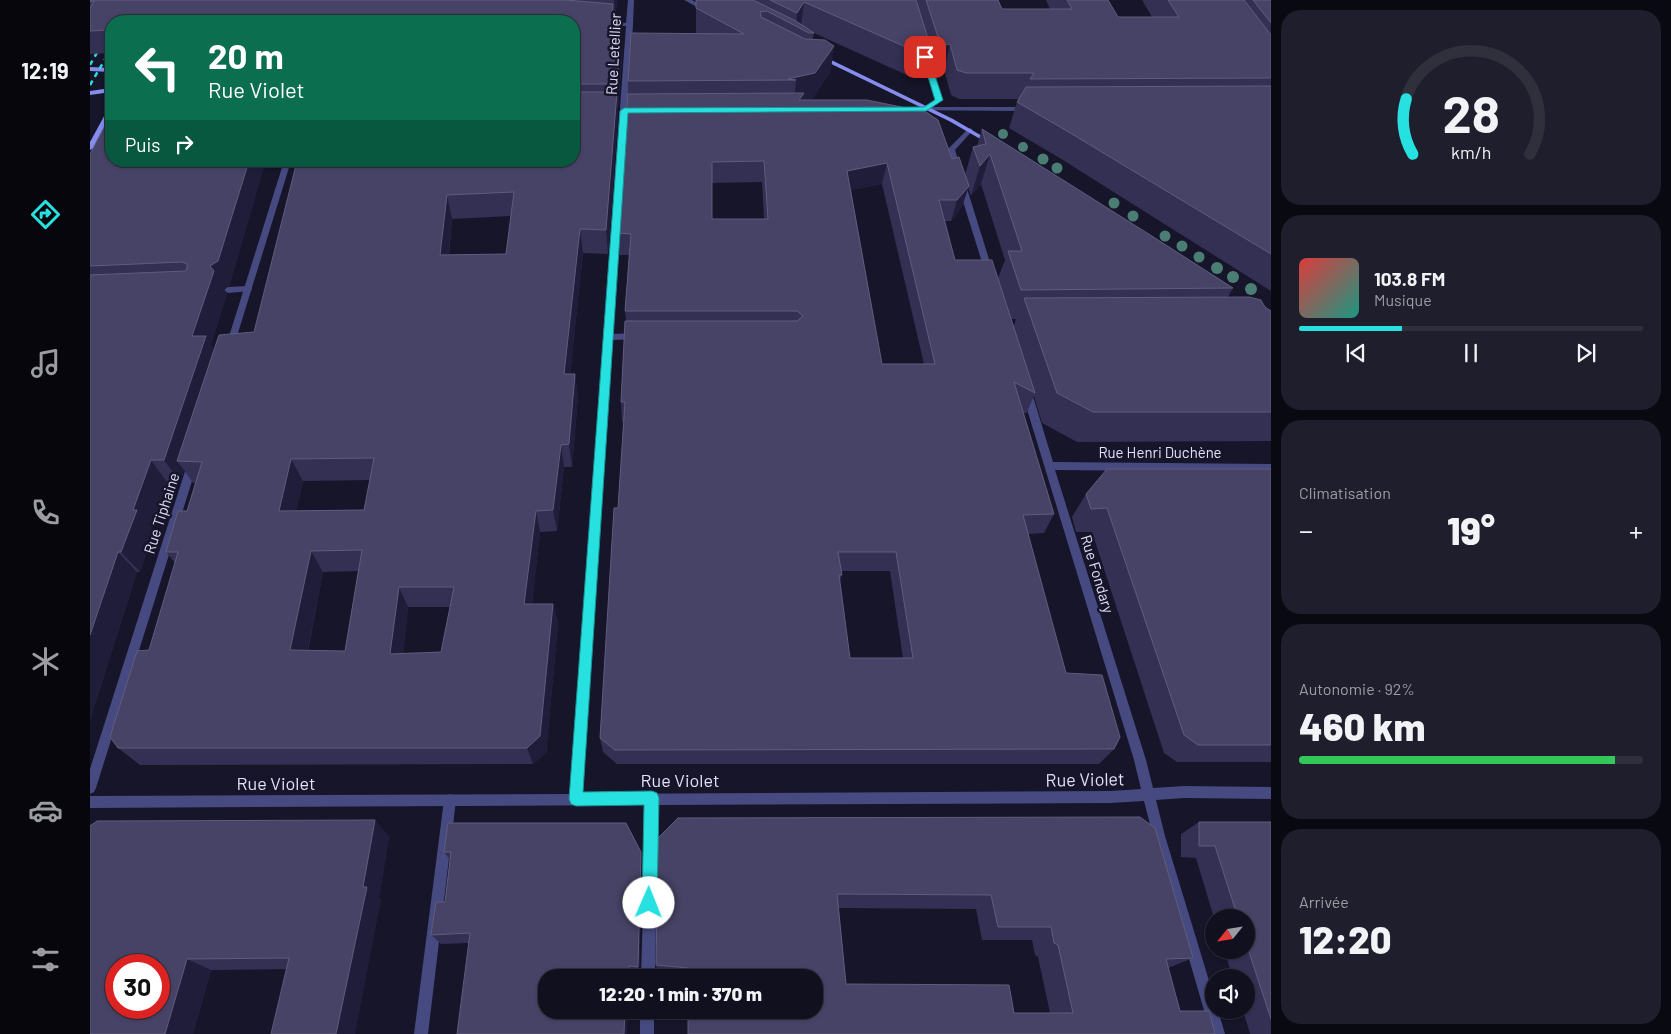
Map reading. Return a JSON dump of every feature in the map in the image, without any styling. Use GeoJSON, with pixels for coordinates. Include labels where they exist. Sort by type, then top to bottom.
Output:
{"type":"FeatureCollection","features":[{"type":"Feature","properties":{"kind":"main road"},"geometry":{"type":"LineString","coordinates":[[811,52],[970,130],[1001,149]]}},
{"type":"Feature","properties":{"kind":"main road"},"geometry":{"type":"LineString","coordinates":[[90,69],[105,70]]}},
{"type":"Feature","properties":{"kind":"main road"},"geometry":{"type":"LineString","coordinates":[[90,94],[105,91]]}},
{"type":"Feature","properties":{"kind":"main road"},"geometry":{"type":"LineString","coordinates":[[90,148],[105,120]]}},
{"type":"Feature","properties":{"kind":"street","name":"Rue Letellier"},"geometry":{"type":"LineString","coordinates":[[576,799],[631,0]]}},
{"type":"Feature","properties":{"kind":"street"},"geometry":{"type":"LineString","coordinates":[[687,0],[705,9]]}},
{"type":"Feature","properties":{"kind":"street"},"geometry":{"type":"LineString","coordinates":[[597,22],[630,25]]}},
{"type":"Feature","properties":{"kind":"street"},"geometry":{"type":"LineString","coordinates":[[922,48],[939,100],[926,109]]}},
{"type":"Feature","properties":{"kind":"street"},"geometry":{"type":"LineString","coordinates":[[813,61],[828,61]]}},
{"type":"Feature","properties":{"kind":"street"},"geometry":{"type":"LineString","coordinates":[[890,109],[1034,109]]}},
{"type":"Feature","properties":{"kind":"street"},"geometry":{"type":"LineString","coordinates":[[970,130],[951,150],[992,281]]}},
{"type":"Feature","properties":{"kind":"street"},"geometry":{"type":"LineString","coordinates":[[228,352],[286,167]]}},
{"type":"Feature","properties":{"kind":"street"},"geometry":{"type":"LineString","coordinates":[[228,290],[248,289]]}},
{"type":"Feature","properties":{"kind":"street"},"geometry":{"type":"LineString","coordinates":[[608,337],[649,336]]}},
{"type":"Feature","properties":{"kind":"street","name":"Rue Fondary"},"geometry":{"type":"LineString","coordinates":[[1023,381],[1140,760],[1148,794],[1218,1034]]}},
{"type":"Feature","properties":{"kind":"street","name":"Rue Tiphaine"},"geometry":{"type":"LineString","coordinates":[[90,788],[196,454]]}},
{"type":"Feature","properties":{"kind":"street","name":"Rue Henri Duchène"},"geometry":{"type":"LineString","coordinates":[[1049,466],[1271,468]]}},
{"type":"Feature","properties":{"kind":"street","name":"Rue Violet"},"geometry":{"type":"LineString","coordinates":[[90,802],[1111,797],[1148,794],[1271,793]]}},
{"type":"Feature","properties":{"kind":"street"},"geometry":{"type":"LineString","coordinates":[[648,969],[652,798]]}},
{"type":"Feature","properties":{"kind":"street"},"geometry":{"type":"LineString","coordinates":[[420,1034],[450,800]]}},
{"type":"Feature","properties":{"kind":"street"},"geometry":{"type":"LineString","coordinates":[[647,1019],[647,1034]]}},
{"type":"Feature","properties":{"kind":"building"},"geometry":{"type":"Polygon","coordinates":[[[90,0],[566,0],[613,4],[610,35],[621,35],[617,84],[580,84],[580,15],[105,15],[105,30],[90,31],[90,8],[94,1],[90,2],[90,0]]]}},
{"type":"Feature","properties":{"kind":"building"},"geometry":{"type":"Polygon","coordinates":[[[696,0],[753,0],[796,21],[814,33],[809,33],[767,11],[760,12],[761,17],[805,39],[825,40],[834,46],[815,73],[788,79],[796,80],[628,81],[631,33],[744,34],[696,8],[696,0]]]}},
{"type":"Feature","properties":{"kind":"building"},"geometry":{"type":"Polygon","coordinates":[[[770,0],[916,0],[931,48],[917,52],[804,2],[797,13],[770,0]]]}},
{"type":"Feature","properties":{"kind":"building"},"geometry":{"type":"Polygon","coordinates":[[[926,0],[998,0],[1002,9],[1072,9],[1067,0],[1108,0],[1118,17],[1179,17],[1168,0],[1244,0],[1271,35],[1271,78],[1030,79],[1034,73],[966,73],[957,70],[950,44],[941,46],[926,0]]]}},
{"type":"Feature","properties":{"kind":"building"},"geometry":{"type":"Polygon","coordinates":[[[1253,0],[1271,0],[1271,23],[1253,0]]]}},
{"type":"Feature","properties":{"kind":"building"},"geometry":{"type":"Polygon","coordinates":[[[1271,86],[1271,254],[1017,102],[1026,87],[1271,86]]]}},
{"type":"Feature","properties":{"kind":"building"},"geometry":{"type":"Polygon","coordinates":[[[580,92],[617,92],[606,230],[580,229],[564,374],[575,374],[569,444],[561,445],[553,510],[536,511],[524,604],[553,604],[540,736],[527,748],[118,748],[110,737],[137,651],[149,650],[178,552],[166,552],[178,511],[187,511],[202,462],[177,461],[219,335],[254,332],[295,167],[580,167],[580,92]],[[514,192],[447,195],[440,255],[506,254],[514,192]],[[374,458],[291,459],[279,511],[364,510],[374,458]],[[362,550],[311,551],[290,650],[345,651],[362,550]],[[399,587],[390,654],[441,652],[454,587],[399,587]]]}},
{"type":"Feature","properties":{"kind":"building"},"geometry":{"type":"Polygon","coordinates":[[[804,93],[799,100],[867,100],[926,112],[938,120],[952,159],[959,157],[969,186],[957,200],[939,200],[955,260],[992,260],[1035,393],[1014,382],[1054,514],[1023,515],[1066,673],[1102,675],[1120,737],[1114,749],[615,750],[600,738],[614,508],[618,508],[625,402],[621,402],[625,321],[797,321],[803,316],[797,311],[625,311],[631,234],[618,233],[628,94],[804,93]],[[764,161],[712,162],[712,219],[768,219],[764,161]],[[887,163],[847,171],[882,364],[935,364],[887,163]],[[838,552],[842,575],[839,575],[850,658],[913,658],[896,552],[838,552]]]}},
{"type":"Feature","properties":{"kind":"building"},"geometry":{"type":"Polygon","coordinates":[[[105,125],[105,167],[247,167],[218,261],[210,266],[214,271],[192,336],[206,336],[164,460],[151,460],[133,510],[137,510],[121,552],[118,552],[90,635],[90,275],[185,271],[187,264],[182,262],[90,266],[90,154],[105,125]]]}},
{"type":"Feature","properties":{"kind":"building"},"geometry":{"type":"Polygon","coordinates":[[[982,129],[1233,288],[1021,290],[1008,251],[1022,251],[990,154],[980,166],[973,147],[986,144],[982,129]]]}},
{"type":"Feature","properties":{"kind":"building"},"geometry":{"type":"Polygon","coordinates":[[[1249,297],[1261,300],[1265,307],[1271,311],[1271,412],[1093,412],[1057,393],[1024,298],[1249,297]]]}},
{"type":"Feature","properties":{"kind":"building"},"geometry":{"type":"Polygon","coordinates":[[[1107,469],[1271,469],[1271,745],[1198,745],[1184,735],[1107,508],[1091,509],[1086,494],[1107,469]]]}},
{"type":"Feature","properties":{"kind":"building"},"geometry":{"type":"Polygon","coordinates":[[[1140,817],[1155,828],[1193,958],[1166,959],[1180,1011],[1205,1011],[1205,1019],[1211,1019],[1215,1034],[688,1034],[688,1019],[823,1019],[823,969],[688,969],[656,965],[658,838],[678,818],[1140,817]],[[837,894],[846,984],[1009,985],[1014,1013],[1073,1013],[1058,945],[1054,943],[1051,927],[998,927],[991,895],[837,894]]]}},
{"type":"Feature","properties":{"kind":"building"},"geometry":{"type":"Polygon","coordinates":[[[375,820],[363,887],[367,887],[336,1034],[271,1034],[289,958],[187,959],[170,1017],[170,954],[105,954],[105,1019],[169,1019],[165,1034],[90,1034],[90,826],[97,821],[375,820]]]}},
{"type":"Feature","properties":{"kind":"building"},"geometry":{"type":"Polygon","coordinates":[[[1199,822],[1271,822],[1271,1019],[1251,959],[1255,959],[1255,909],[1235,909],[1215,846],[1199,846],[1199,822]]]}},
{"type":"Feature","properties":{"kind":"building"},"geometry":{"type":"Polygon","coordinates":[[[448,823],[626,823],[641,852],[638,967],[629,966],[629,969],[538,969],[538,1019],[625,1019],[624,1034],[457,1034],[470,933],[431,935],[436,902],[445,902],[451,852],[444,852],[448,823]]]}},
{"type":"Feature","properties":{"kind":"railway"},"geometry":{"type":"LineString","coordinates":[[90,65],[105,39]]}},
{"type":"Feature","properties":{"kind":"railway"},"geometry":{"type":"LineString","coordinates":[[90,85],[105,59]]}},
{"type":"Feature","properties":{"kind":"route"},"geometry":{"type":"LineString","coordinates":[[649,903],[652,798],[576,799],[624,111],[926,109],[939,100],[925,57]]}}]}
